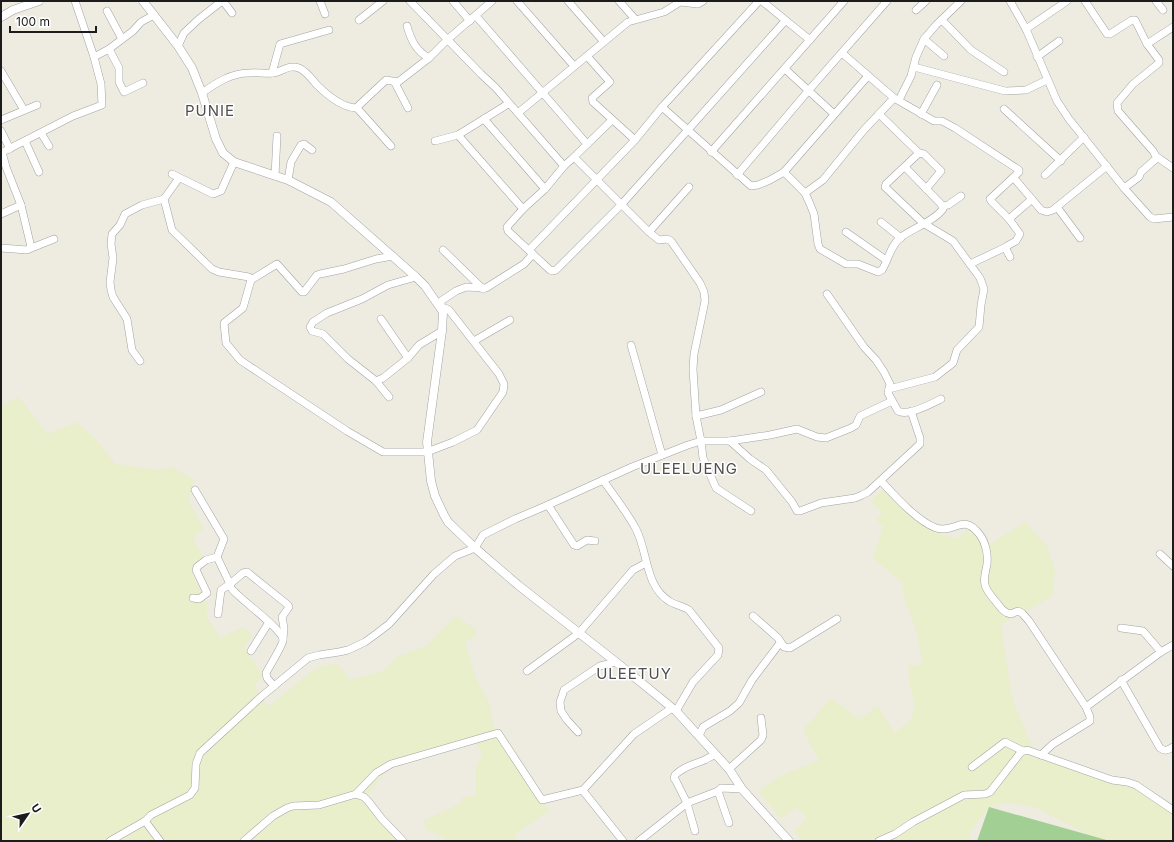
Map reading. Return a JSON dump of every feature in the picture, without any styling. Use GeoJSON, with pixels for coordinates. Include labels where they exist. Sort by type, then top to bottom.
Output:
{"type":"FeatureCollection","features":[{"type":"Feature","properties":{"kind":"street"},"geometry":{"type":"LineString","coordinates":[[1,18],[14,10],[39,1]]}},
{"type":"Feature","properties":{"kind":"street"},"geometry":{"type":"LineString","coordinates":[[29,249],[30,247],[21,205],[2,155],[10,148],[26,141],[44,138],[73,116],[102,105],[101,84],[94,57],[75,1]]}},
{"type":"Feature","properties":{"kind":"street"},"geometry":{"type":"LineString","coordinates":[[143,1],[178,46],[192,68],[202,93],[219,146],[223,153],[234,162],[288,180],[336,205],[416,277],[425,286],[442,310]]}},
{"type":"Feature","properties":{"kind":"street"},"geometry":{"type":"LineString","coordinates":[[178,46],[184,33],[222,1],[232,14]]}},
{"type":"Feature","properties":{"kind":"street"},"geometry":{"type":"LineString","coordinates":[[320,1],[325,14]]}},
{"type":"Feature","properties":{"kind":"street"},"geometry":{"type":"LineString","coordinates":[[359,20],[383,1]]}},
{"type":"Feature","properties":{"kind":"street"},"geometry":{"type":"LineString","coordinates":[[410,1],[496,88],[508,104],[518,113],[564,166]]}},
{"type":"Feature","properties":{"kind":"street"},"geometry":{"type":"LineString","coordinates":[[453,1],[470,21]]}},
{"type":"Feature","properties":{"kind":"street"},"geometry":{"type":"LineString","coordinates":[[396,83],[429,58],[447,40],[492,1]]}},
{"type":"Feature","properties":{"kind":"street"},"geometry":{"type":"LineString","coordinates":[[517,1],[574,66]]}},
{"type":"Feature","properties":{"kind":"street"},"geometry":{"type":"LineString","coordinates":[[568,1],[604,42]]}},
{"type":"Feature","properties":{"kind":"street"},"geometry":{"type":"LineString","coordinates":[[619,1],[635,19]]}},
{"type":"Feature","properties":{"kind":"street"},"geometry":{"type":"LineString","coordinates":[[518,113],[628,22],[664,12],[680,2],[698,4],[702,1]]}},
{"type":"Feature","properties":{"kind":"street"},"geometry":{"type":"LineString","coordinates":[[759,1],[635,140],[531,252],[524,264],[486,288],[471,287],[456,291],[441,301],[442,331],[427,436],[427,452],[431,481],[440,510],[448,522],[475,548],[518,585],[674,710],[729,769],[742,789],[789,841]]}},
{"type":"Feature","properties":{"kind":"street"},"geometry":{"type":"LineString","coordinates":[[762,1],[784,21],[810,40]]}},
{"type":"Feature","properties":{"kind":"street"},"geometry":{"type":"LineString","coordinates":[[711,152],[844,1]]}},
{"type":"Feature","properties":{"kind":"street"},"geometry":{"type":"LineString","coordinates":[[738,175],[809,90],[887,1]]}},
{"type":"Feature","properties":{"kind":"street"},"geometry":{"type":"LineString","coordinates":[[916,10],[926,1]]}},
{"type":"Feature","properties":{"kind":"street"},"geometry":{"type":"LineString","coordinates":[[805,193],[823,180],[879,114],[897,99],[914,67],[916,57],[924,39],[961,1]]}},
{"type":"Feature","properties":{"kind":"street"},"geometry":{"type":"LineString","coordinates":[[1010,1],[1026,29],[1057,101],[1069,119],[1124,188],[1152,218],[1173,217]]}},
{"type":"Feature","properties":{"kind":"street"},"geometry":{"type":"LineString","coordinates":[[1026,29],[1067,1]]}},
{"type":"Feature","properties":{"kind":"street"},"geometry":{"type":"LineString","coordinates":[[1085,1],[1106,33],[1110,34],[1134,20],[1136,21],[1147,44],[1159,60],[1159,62],[1132,84],[1116,104],[1118,110],[1157,157],[1173,168]]}},
{"type":"Feature","properties":{"kind":"street"},"geometry":{"type":"LineString","coordinates":[[1156,1],[1163,10]]}},
{"type":"Feature","properties":{"kind":"street"},"geometry":{"type":"LineString","coordinates":[[107,11],[122,39]]}},
{"type":"Feature","properties":{"kind":"street"},"geometry":{"type":"LineString","coordinates":[[94,57],[109,49],[133,31],[141,22],[154,15]]}},
{"type":"Feature","properties":{"kind":"street"},"geometry":{"type":"LineString","coordinates":[[476,16],[587,144]]}},
{"type":"Feature","properties":{"kind":"street"},"geometry":{"type":"LineString","coordinates":[[942,20],[970,50],[1004,72]]}},
{"type":"Feature","properties":{"kind":"street"},"geometry":{"type":"LineString","coordinates":[[612,120],[564,166],[507,228],[508,231],[550,270],[554,271],[620,205],[784,21]]}},
{"type":"Feature","properties":{"kind":"street"},"geometry":{"type":"LineString","coordinates":[[407,26],[410,37],[415,46],[429,58]]}},
{"type":"Feature","properties":{"kind":"street"},"geometry":{"type":"LineString","coordinates":[[1147,44],[1173,27]]}},
{"type":"Feature","properties":{"kind":"street"},"geometry":{"type":"LineString","coordinates":[[272,73],[280,44],[329,30]]}},
{"type":"Feature","properties":{"kind":"street"},"geometry":{"type":"LineString","coordinates":[[924,39],[944,56]]}},
{"type":"Feature","properties":{"kind":"street"},"geometry":{"type":"LineString","coordinates":[[1037,57],[1059,41]]}},
{"type":"Feature","properties":{"kind":"street"},"geometry":{"type":"LineString","coordinates":[[109,49],[120,68],[118,79],[124,92],[143,83]]}},
{"type":"Feature","properties":{"kind":"street"},"geometry":{"type":"LineString","coordinates":[[842,54],[897,99],[934,121],[942,121],[955,128],[1019,170],[1014,178],[990,199],[1009,219],[1020,234],[1016,241],[970,264]]}},
{"type":"Feature","properties":{"kind":"street"},"geometry":{"type":"LineString","coordinates":[[587,56],[610,81],[592,98],[592,100],[635,140]]}},
{"type":"Feature","properties":{"kind":"street"},"geometry":{"type":"LineString","coordinates":[[202,93],[218,81],[240,74],[272,73],[290,67],[300,68],[323,91],[341,104],[348,107],[357,108],[391,146]]}},
{"type":"Feature","properties":{"kind":"street"},"geometry":{"type":"LineString","coordinates":[[914,67],[1004,90],[1026,90],[1047,80]]}},
{"type":"Feature","properties":{"kind":"street"},"geometry":{"type":"LineString","coordinates":[[785,69],[834,114]]}},
{"type":"Feature","properties":{"kind":"street"},"geometry":{"type":"LineString","coordinates":[[1,71],[24,110]]}},
{"type":"Feature","properties":{"kind":"street"},"geometry":{"type":"LineString","coordinates":[[662,108],[751,186],[755,186],[784,172],[868,76]]}},
{"type":"Feature","properties":{"kind":"street"},"geometry":{"type":"LineString","coordinates":[[357,108],[386,80],[396,83],[408,108]]}},
{"type":"Feature","properties":{"kind":"street"},"geometry":{"type":"LineString","coordinates":[[921,114],[937,85]]}},
{"type":"Feature","properties":{"kind":"street"},"geometry":{"type":"LineString","coordinates":[[435,141],[458,135],[508,104]]}},
{"type":"Feature","properties":{"kind":"street"},"geometry":{"type":"LineString","coordinates":[[1,120],[37,105]]}},
{"type":"Feature","properties":{"kind":"street"},"geometry":{"type":"LineString","coordinates":[[1004,109],[1060,161]]}},
{"type":"Feature","properties":{"kind":"street"},"geometry":{"type":"LineString","coordinates":[[879,114],[919,154],[924,154],[941,172],[926,189]]}},
{"type":"Feature","properties":{"kind":"street"},"geometry":{"type":"LineString","coordinates":[[484,119],[544,189]]}},
{"type":"Feature","properties":{"kind":"street"},"geometry":{"type":"LineString","coordinates":[[1,131],[10,148]]}},
{"type":"Feature","properties":{"kind":"street"},"geometry":{"type":"LineString","coordinates":[[458,135],[524,209]]}},
{"type":"Feature","properties":{"kind":"street"},"geometry":{"type":"LineString","coordinates":[[274,176],[277,136]]}},
{"type":"Feature","properties":{"kind":"street"},"geometry":{"type":"LineString","coordinates":[[1045,175],[1084,137]]}},
{"type":"Feature","properties":{"kind":"street"},"geometry":{"type":"LineString","coordinates":[[26,141],[39,172]]}},
{"type":"Feature","properties":{"kind":"street"},"geometry":{"type":"LineString","coordinates":[[288,180],[291,162],[302,145],[304,144],[312,150]]}},
{"type":"Feature","properties":{"kind":"street"},"geometry":{"type":"LineString","coordinates":[[889,389],[935,377],[953,363],[957,350],[979,327],[984,289],[980,278],[953,241],[923,223],[885,187],[886,184],[919,154]]}},
{"type":"Feature","properties":{"kind":"street"},"geometry":{"type":"LineString","coordinates":[[574,157],[596,181],[649,232],[659,240],[667,239],[671,241],[700,283],[704,292],[705,301],[693,362],[696,416],[703,458],[716,488],[751,511]]}},
{"type":"Feature","properties":{"kind":"street"},"geometry":{"type":"LineString","coordinates":[[1124,188],[1139,177],[1141,172],[1157,157]]}},
{"type":"Feature","properties":{"kind":"street"},"geometry":{"type":"LineString","coordinates":[[172,174],[213,194],[220,191],[225,184],[234,162]]}},
{"type":"Feature","properties":{"kind":"street"},"geometry":{"type":"LineString","coordinates":[[1014,178],[1045,212],[1049,212],[1107,166]]}},
{"type":"Feature","properties":{"kind":"street"},"geometry":{"type":"LineString","coordinates":[[904,167],[943,206]]}},
{"type":"Feature","properties":{"kind":"street"},"geometry":{"type":"LineString","coordinates":[[784,172],[805,193],[814,214],[820,249],[846,264],[858,264],[878,272],[882,270],[892,248],[901,238],[942,210],[943,206],[948,205],[961,196]]}},
{"type":"Feature","properties":{"kind":"street"},"geometry":{"type":"LineString","coordinates":[[140,361],[132,350],[127,319],[113,298],[111,290],[112,234],[120,225],[125,214],[142,205],[164,199],[179,178]]}},
{"type":"Feature","properties":{"kind":"street"},"geometry":{"type":"LineString","coordinates":[[649,232],[689,187]]}},
{"type":"Feature","properties":{"kind":"street"},"geometry":{"type":"LineString","coordinates":[[164,199],[172,230],[207,265],[219,272],[249,278],[251,280]]}},
{"type":"Feature","properties":{"kind":"street"},"geometry":{"type":"LineString","coordinates":[[1009,219],[1032,199]]}},
{"type":"Feature","properties":{"kind":"street"},"geometry":{"type":"LineString","coordinates":[[1,214],[21,205]]}},
{"type":"Feature","properties":{"kind":"street"},"geometry":{"type":"LineString","coordinates":[[1057,207],[1080,238]]}},
{"type":"Feature","properties":{"kind":"street"},"geometry":{"type":"LineString","coordinates":[[881,222],[901,238]]}},
{"type":"Feature","properties":{"kind":"street"},"geometry":{"type":"LineString","coordinates":[[846,232],[886,260]]}},
{"type":"Feature","properties":{"kind":"street"},"geometry":{"type":"LineString","coordinates":[[1,247],[29,249],[54,239]]}},
{"type":"Feature","properties":{"kind":"street"},"geometry":{"type":"LineString","coordinates":[[1006,247],[1010,257]]}},
{"type":"Feature","properties":{"kind":"street"},"geometry":{"type":"LineString","coordinates":[[443,250],[483,289]]}},
{"type":"Feature","properties":{"kind":"street"},"geometry":{"type":"LineString","coordinates":[[393,256],[376,259],[344,270],[317,275],[304,292],[302,292],[277,264],[251,280],[243,308],[224,323],[226,343],[240,360],[347,431],[383,452],[427,452],[453,442],[477,430],[503,392],[504,384],[499,374],[449,310],[445,308],[442,310]]}},
{"type":"Feature","properties":{"kind":"street"},"geometry":{"type":"LineString","coordinates":[[389,397],[376,381],[348,359],[323,334],[312,331],[310,325],[327,313],[362,299],[388,285],[416,277]]}},
{"type":"Feature","properties":{"kind":"street"},"geometry":{"type":"LineString","coordinates":[[827,294],[864,347],[876,360],[890,382],[888,393],[900,412],[904,413],[922,408],[941,399]]}},
{"type":"Feature","properties":{"kind":"street"},"geometry":{"type":"LineString","coordinates":[[381,319],[408,358]]}},
{"type":"Feature","properties":{"kind":"street"},"geometry":{"type":"LineString","coordinates":[[474,341],[510,320]]}},
{"type":"Feature","properties":{"kind":"street"},"geometry":{"type":"LineString","coordinates":[[376,381],[383,378],[408,358],[418,345],[442,331]]}},
{"type":"Feature","properties":{"kind":"street"},"geometry":{"type":"LineString","coordinates":[[631,345],[662,455]]}},
{"type":"Feature","properties":{"kind":"street"},"geometry":{"type":"LineString","coordinates":[[696,416],[727,407],[761,392]]}},
{"type":"Feature","properties":{"kind":"street"},"geometry":{"type":"LineString","coordinates":[[110,841],[145,821],[151,815],[193,792],[196,782],[196,764],[200,753],[274,686],[310,657],[348,650],[365,642],[389,624],[434,574],[455,556],[475,548],[483,535],[515,519],[603,480],[662,455],[701,441],[730,441],[770,435],[797,428],[817,437],[826,438],[851,428],[856,425],[860,416],[892,401]]}},
{"type":"Feature","properties":{"kind":"street"},"geometry":{"type":"LineString","coordinates":[[730,441],[769,473],[799,511],[821,503],[855,498],[862,495],[881,481],[920,444],[920,438],[912,411]]}},
{"type":"Feature","properties":{"kind":"street"},"geometry":{"type":"LineString","coordinates":[[360,796],[363,787],[376,773],[391,764],[498,733],[542,800],[583,790],[634,734],[674,710],[693,682],[718,655],[719,650],[689,610],[683,606],[670,602],[660,593],[646,563],[637,530],[603,480]]}},
{"type":"Feature","properties":{"kind":"street"},"geometry":{"type":"LineString","coordinates":[[881,481],[920,519],[932,526],[946,529],[963,523],[975,529],[986,547],[987,559],[985,584],[988,592],[1006,613],[1011,614],[1018,611],[1022,612],[1086,708],[1090,721],[1053,744],[1041,755]]}},
{"type":"Feature","properties":{"kind":"street"},"geometry":{"type":"LineString","coordinates":[[195,490],[224,539],[217,557],[230,584],[230,588],[269,622],[283,639]]}},
{"type":"Feature","properties":{"kind":"street"},"geometry":{"type":"LineString","coordinates":[[548,505],[574,545],[577,546],[586,540],[595,540]]}},
{"type":"Feature","properties":{"kind":"street"},"geometry":{"type":"LineString","coordinates":[[1160,554],[1173,566]]}},
{"type":"Feature","properties":{"kind":"street"},"geometry":{"type":"LineString","coordinates":[[194,598],[199,599],[207,593],[196,570],[197,567],[206,560],[217,557]]}},
{"type":"Feature","properties":{"kind":"street"},"geometry":{"type":"LineString","coordinates":[[527,671],[579,633],[633,570],[646,563]]}},
{"type":"Feature","properties":{"kind":"street"},"geometry":{"type":"LineString","coordinates":[[218,614],[220,591],[243,573],[247,572],[288,605],[289,607],[282,617],[284,626],[282,643],[266,673],[267,678],[274,686]]}},
{"type":"Feature","properties":{"kind":"street"},"geometry":{"type":"LineString","coordinates":[[753,616],[778,638],[784,647],[792,647],[838,619]]}},
{"type":"Feature","properties":{"kind":"street"},"geometry":{"type":"LineString","coordinates":[[250,652],[269,622]]}},
{"type":"Feature","properties":{"kind":"street"},"geometry":{"type":"LineString","coordinates":[[1121,628],[1143,631],[1162,652]]}},
{"type":"Feature","properties":{"kind":"street"},"geometry":{"type":"LineString","coordinates":[[699,736],[703,727],[730,711],[738,703],[752,680],[780,643]]}},
{"type":"Feature","properties":{"kind":"street"},"geometry":{"type":"LineString","coordinates":[[1086,708],[1121,680],[1173,646]]}},
{"type":"Feature","properties":{"kind":"street"},"geometry":{"type":"LineString","coordinates":[[578,732],[561,711],[560,702],[562,692],[571,684],[600,666],[616,662]]}},
{"type":"Feature","properties":{"kind":"street"},"geometry":{"type":"LineString","coordinates":[[1121,680],[1160,748],[1163,751],[1167,751],[1173,747]]}},
{"type":"Feature","properties":{"kind":"street"},"geometry":{"type":"LineString","coordinates":[[729,769],[761,740],[763,735],[761,718]]}},
{"type":"Feature","properties":{"kind":"street"},"geometry":{"type":"LineString","coordinates":[[972,767],[1005,742],[1023,751],[1027,750],[1112,780],[1127,782],[1136,786],[1173,810]]}},
{"type":"Feature","properties":{"kind":"street"},"geometry":{"type":"LineString","coordinates":[[879,841],[895,834],[913,822],[964,795],[985,794],[990,792],[1023,751]]}},
{"type":"Feature","properties":{"kind":"street"},"geometry":{"type":"LineString","coordinates":[[695,830],[687,803],[674,778],[675,775],[689,765],[716,755]]}},
{"type":"Feature","properties":{"kind":"street"},"geometry":{"type":"LineString","coordinates":[[640,841],[687,803],[718,791],[721,788],[742,789]]}},
{"type":"Feature","properties":{"kind":"street"},"geometry":{"type":"LineString","coordinates":[[583,790],[623,841]]}},
{"type":"Feature","properties":{"kind":"street"},"geometry":{"type":"LineString","coordinates":[[718,791],[729,823]]}},
{"type":"Feature","properties":{"kind":"street"},"geometry":{"type":"LineString","coordinates":[[244,841],[273,816],[289,807],[319,805],[360,796]]}},
{"type":"Feature","properties":{"kind":"street"},"geometry":{"type":"LineString","coordinates":[[360,796],[403,841]]}},
{"type":"Feature","properties":{"kind":"street"},"geometry":{"type":"LineString","coordinates":[[145,821],[160,841]]}},
{"type":"Feature","properties":{"kind":"green space"},"geometry":{"type":"Polygon","coordinates":[[[19,397],[47,434],[77,422],[99,443],[115,464],[160,470],[172,467],[194,480],[188,500],[204,529],[193,537],[206,563],[192,574],[207,605],[207,617],[220,638],[243,627],[252,635],[244,647],[263,676],[254,685],[268,707],[312,671],[325,665],[338,664],[350,680],[382,671],[399,656],[426,646],[455,616],[476,629],[475,636],[465,643],[477,680],[490,705],[493,725],[549,811],[517,833],[514,841],[452,841],[426,829],[424,820],[460,804],[462,797],[476,796],[476,767],[482,755],[479,747],[467,739],[397,765],[382,775],[368,795],[386,822],[406,841],[1,841],[1,406],[19,397]]]}},
{"type":"Feature","properties":{"kind":"green space"},"geometry":{"type":"Polygon","coordinates":[[[883,489],[931,529],[955,539],[970,529],[988,546],[1025,522],[1046,544],[1055,571],[1052,597],[1001,624],[1012,698],[1036,755],[1140,785],[1173,808],[1173,841],[1100,841],[1035,807],[1007,802],[989,807],[969,833],[972,841],[803,841],[794,831],[807,818],[797,807],[781,818],[758,791],[781,776],[819,760],[803,730],[831,698],[859,719],[878,706],[895,733],[911,720],[915,705],[909,681],[908,665],[923,666],[917,632],[904,598],[902,582],[873,558],[883,527],[876,519],[882,513],[871,501],[883,489]]]}},
{"type":"Feature","properties":{"kind":"green space"},"geometry":{"type":"Polygon","coordinates":[[[989,807],[1110,841],[977,841],[989,807]]]}},
{"type":"Feature","properties":{"kind":"district","name":"PUNIE"},"geometry":{"type":"Point","coordinates":[210,111]}},
{"type":"Feature","properties":{"kind":"district","name":"ULEELUENG"},"geometry":{"type":"Point","coordinates":[689,469]}},
{"type":"Feature","properties":{"kind":"district","name":"ULEETUY"},"geometry":{"type":"Point","coordinates":[634,674]}}]}
